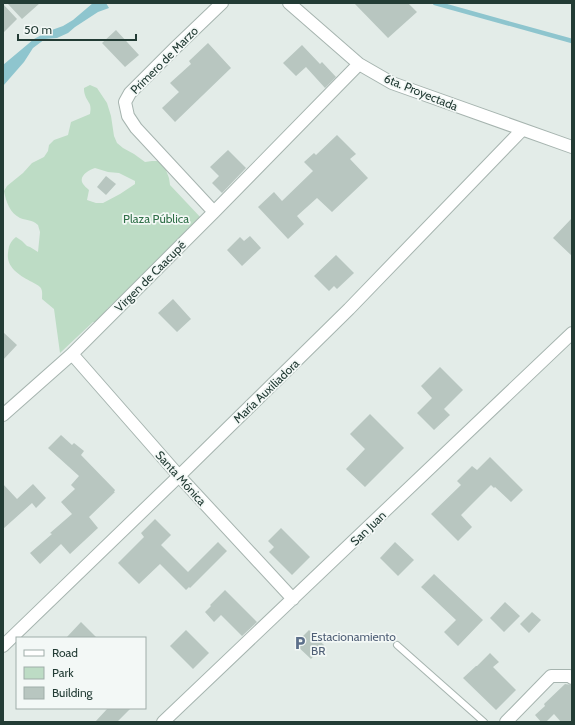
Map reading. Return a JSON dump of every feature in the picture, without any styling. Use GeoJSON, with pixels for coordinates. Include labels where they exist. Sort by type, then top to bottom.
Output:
{"type":"FeatureCollection","features":[{"type":"Feature","properties":{"kind":"street","name":"Primero de Marzo"},"geometry":{"type":"LineString","coordinates":[[214,212],[136,128],[128,116],[125,102],[130,93],[222,3]]}},
{"type":"Feature","properties":{"kind":"street","name":"6ta. Proyectada"},"geometry":{"type":"LineString","coordinates":[[289,3],[359,64],[392,83],[572,148]]}},
{"type":"Feature","properties":{"kind":"street","name":"Virgen de Caacupé"},"geometry":{"type":"LineString","coordinates":[[3,415],[72,354],[359,64]]}},
{"type":"Feature","properties":{"kind":"street","name":"María Auxiliadora"},"geometry":{"type":"LineString","coordinates":[[3,646],[349,309],[522,130]]}},
{"type":"Feature","properties":{"kind":"street","name":"San Juan"},"geometry":{"type":"LineString","coordinates":[[163,722],[572,333]]}},
{"type":"Feature","properties":{"kind":"street","name":"Santa Mónica"},"geometry":{"type":"LineString","coordinates":[[72,354],[179,476],[292,599]]}},
{"type":"Feature","properties":{"kind":"street"},"geometry":{"type":"LineString","coordinates":[[506,722],[551,676],[570,676],[572,678]]}},
{"type":"Feature","properties":{"kind":"lane"},"geometry":{"type":"LineString","coordinates":[[397,645],[484,722]]}},
{"type":"Feature","properties":{"kind":"green space","name":"Plaza Pública"},"geometry":{"type":"Polygon","coordinates":[[[90,85],[97,88],[107,103],[111,116],[114,136],[117,143],[145,162],[159,161],[164,165],[170,185],[202,219],[107,309],[105,320],[102,322],[93,322],[60,353],[54,309],[42,299],[41,288],[15,271],[9,263],[8,258],[9,246],[16,237],[27,246],[38,252],[40,232],[38,225],[20,218],[11,210],[7,203],[4,191],[7,186],[23,173],[32,163],[44,157],[48,151],[49,145],[54,140],[68,135],[71,122],[90,114],[90,105],[85,95],[84,88],[90,85]],[[95,168],[88,171],[82,177],[82,182],[89,190],[87,200],[96,203],[103,203],[135,184],[135,181],[119,173],[108,172],[95,168]]]}},
{"type":"Feature","properties":{"kind":"water"},"geometry":{"type":"Polygon","coordinates":[[[93,3],[106,3],[109,8],[98,12],[68,33],[57,38],[45,39],[33,48],[24,62],[3,86],[3,65],[34,39],[73,20],[93,3]]]}},
{"type":"Feature","properties":{"kind":"building"},"geometry":{"type":"Polygon","coordinates":[[[7,3],[40,3],[22,19],[7,3]]]}},
{"type":"Feature","properties":{"kind":"building"},"geometry":{"type":"Polygon","coordinates":[[[354,3],[408,3],[417,12],[388,38],[354,3]]]}},
{"type":"Feature","properties":{"kind":"building"},"geometry":{"type":"Polygon","coordinates":[[[3,4],[17,19],[3,33],[3,4]]]}},
{"type":"Feature","properties":{"kind":"building"},"geometry":{"type":"Polygon","coordinates":[[[116,30],[139,55],[125,67],[102,43],[116,30]]]}},
{"type":"Feature","properties":{"kind":"building"},"geometry":{"type":"Polygon","coordinates":[[[208,43],[231,68],[175,122],[162,108],[179,92],[170,83],[191,64],[189,61],[208,43]]]}},
{"type":"Feature","properties":{"kind":"building"},"geometry":{"type":"Polygon","coordinates":[[[302,45],[320,64],[322,62],[336,77],[325,88],[306,67],[296,76],[283,63],[302,45]]]}},
{"type":"Feature","properties":{"kind":"building"},"geometry":{"type":"Polygon","coordinates":[[[337,135],[356,154],[350,159],[368,178],[332,212],[317,198],[297,216],[304,224],[288,239],[258,207],[274,192],[282,201],[313,171],[304,162],[314,153],[316,155],[337,135]]]}},
{"type":"Feature","properties":{"kind":"building"},"geometry":{"type":"Polygon","coordinates":[[[228,150],[246,168],[222,193],[212,183],[219,176],[210,167],[228,150]]]}},
{"type":"Feature","properties":{"kind":"building"},"geometry":{"type":"Polygon","coordinates":[[[106,176],[116,184],[106,195],[97,187],[106,176]]]}},
{"type":"Feature","properties":{"kind":"building"},"geometry":{"type":"Polygon","coordinates":[[[572,218],[572,256],[553,238],[572,218]]]}},
{"type":"Feature","properties":{"kind":"building"},"geometry":{"type":"Polygon","coordinates":[[[250,236],[261,248],[242,266],[227,250],[240,237],[244,241],[250,236]]]}},
{"type":"Feature","properties":{"kind":"building"},"geometry":{"type":"Polygon","coordinates":[[[336,255],[354,273],[337,289],[334,286],[329,291],[314,276],[336,255]]]}},
{"type":"Feature","properties":{"kind":"building"},"geometry":{"type":"Polygon","coordinates":[[[173,299],[191,319],[177,332],[158,313],[173,299]]]}},
{"type":"Feature","properties":{"kind":"building"},"geometry":{"type":"Polygon","coordinates":[[[3,332],[17,345],[3,360],[3,332]]]}},
{"type":"Feature","properties":{"kind":"building"},"geometry":{"type":"Polygon","coordinates":[[[440,367],[463,390],[444,409],[450,415],[434,430],[417,413],[432,398],[421,386],[440,367]]]}},
{"type":"Feature","properties":{"kind":"building"},"geometry":{"type":"Polygon","coordinates":[[[370,414],[404,448],[365,487],[346,469],[365,449],[350,434],[370,414]]]}},
{"type":"Feature","properties":{"kind":"building"},"geometry":{"type":"Polygon","coordinates":[[[61,435],[72,445],[74,443],[84,451],[81,455],[115,490],[115,492],[89,517],[98,528],[70,554],[61,544],[40,564],[30,553],[72,514],[61,502],[75,489],[71,485],[79,476],[48,448],[61,435]]]}},
{"type":"Feature","properties":{"kind":"building"},"geometry":{"type":"Polygon","coordinates":[[[490,457],[523,490],[511,502],[491,485],[461,515],[472,527],[458,541],[431,514],[461,485],[457,481],[472,466],[477,470],[490,457]]]}},
{"type":"Feature","properties":{"kind":"building"},"geometry":{"type":"Polygon","coordinates":[[[3,484],[17,499],[33,484],[46,498],[36,508],[32,503],[3,529],[3,484]]]}},
{"type":"Feature","properties":{"kind":"building"},"geometry":{"type":"Polygon","coordinates":[[[155,519],[171,535],[161,545],[188,572],[218,542],[227,551],[190,588],[189,587],[186,590],[160,564],[139,584],[118,563],[144,537],[141,533],[155,519]]]}},
{"type":"Feature","properties":{"kind":"building"},"geometry":{"type":"Polygon","coordinates":[[[281,528],[310,557],[292,575],[269,552],[274,547],[268,541],[281,528]]]}},
{"type":"Feature","properties":{"kind":"building"},"geometry":{"type":"Polygon","coordinates":[[[395,542],[414,560],[398,576],[380,558],[395,542]]]}},
{"type":"Feature","properties":{"kind":"building"},"geometry":{"type":"Polygon","coordinates":[[[434,574],[483,620],[458,646],[444,632],[456,620],[421,587],[434,574]]]}},
{"type":"Feature","properties":{"kind":"building"},"geometry":{"type":"Polygon","coordinates":[[[225,590],[257,622],[242,636],[221,615],[214,622],[205,612],[225,590]]]}},
{"type":"Feature","properties":{"kind":"building"},"geometry":{"type":"Polygon","coordinates":[[[505,602],[520,616],[504,632],[490,618],[505,602]]]}},
{"type":"Feature","properties":{"kind":"building"},"geometry":{"type":"Polygon","coordinates":[[[532,612],[541,620],[529,633],[520,624],[532,612]]]}},
{"type":"Feature","properties":{"kind":"building"},"geometry":{"type":"Polygon","coordinates":[[[81,622],[96,637],[67,637],[81,622]]]}},
{"type":"Feature","properties":{"kind":"building"},"geometry":{"type":"Polygon","coordinates":[[[186,630],[209,653],[193,669],[170,646],[186,630]]]}},
{"type":"Feature","properties":{"kind":"building"},"geometry":{"type":"Polygon","coordinates":[[[309,630],[324,645],[311,659],[295,644],[309,630]]]}},
{"type":"Feature","properties":{"kind":"building"},"geometry":{"type":"Polygon","coordinates":[[[490,653],[499,662],[493,667],[516,690],[496,710],[463,678],[490,653]]]}},
{"type":"Feature","properties":{"kind":"building"},"geometry":{"type":"Polygon","coordinates":[[[565,684],[572,685],[572,722],[561,722],[554,714],[546,722],[541,722],[535,715],[565,684]]]}},
{"type":"Feature","properties":{"kind":"building"},"geometry":{"type":"Polygon","coordinates":[[[107,709],[130,709],[117,722],[95,722],[107,709]]]}},
{"type":"Feature","properties":{"kind":"waterway"},"geometry":{"type":"LineString","coordinates":[[435,3],[572,41]]}},
{"type":"Feature","properties":{"kind":"place","name":"Estacionamiento BR"},"geometry":{"type":"Point","coordinates":[300,643]}}]}
